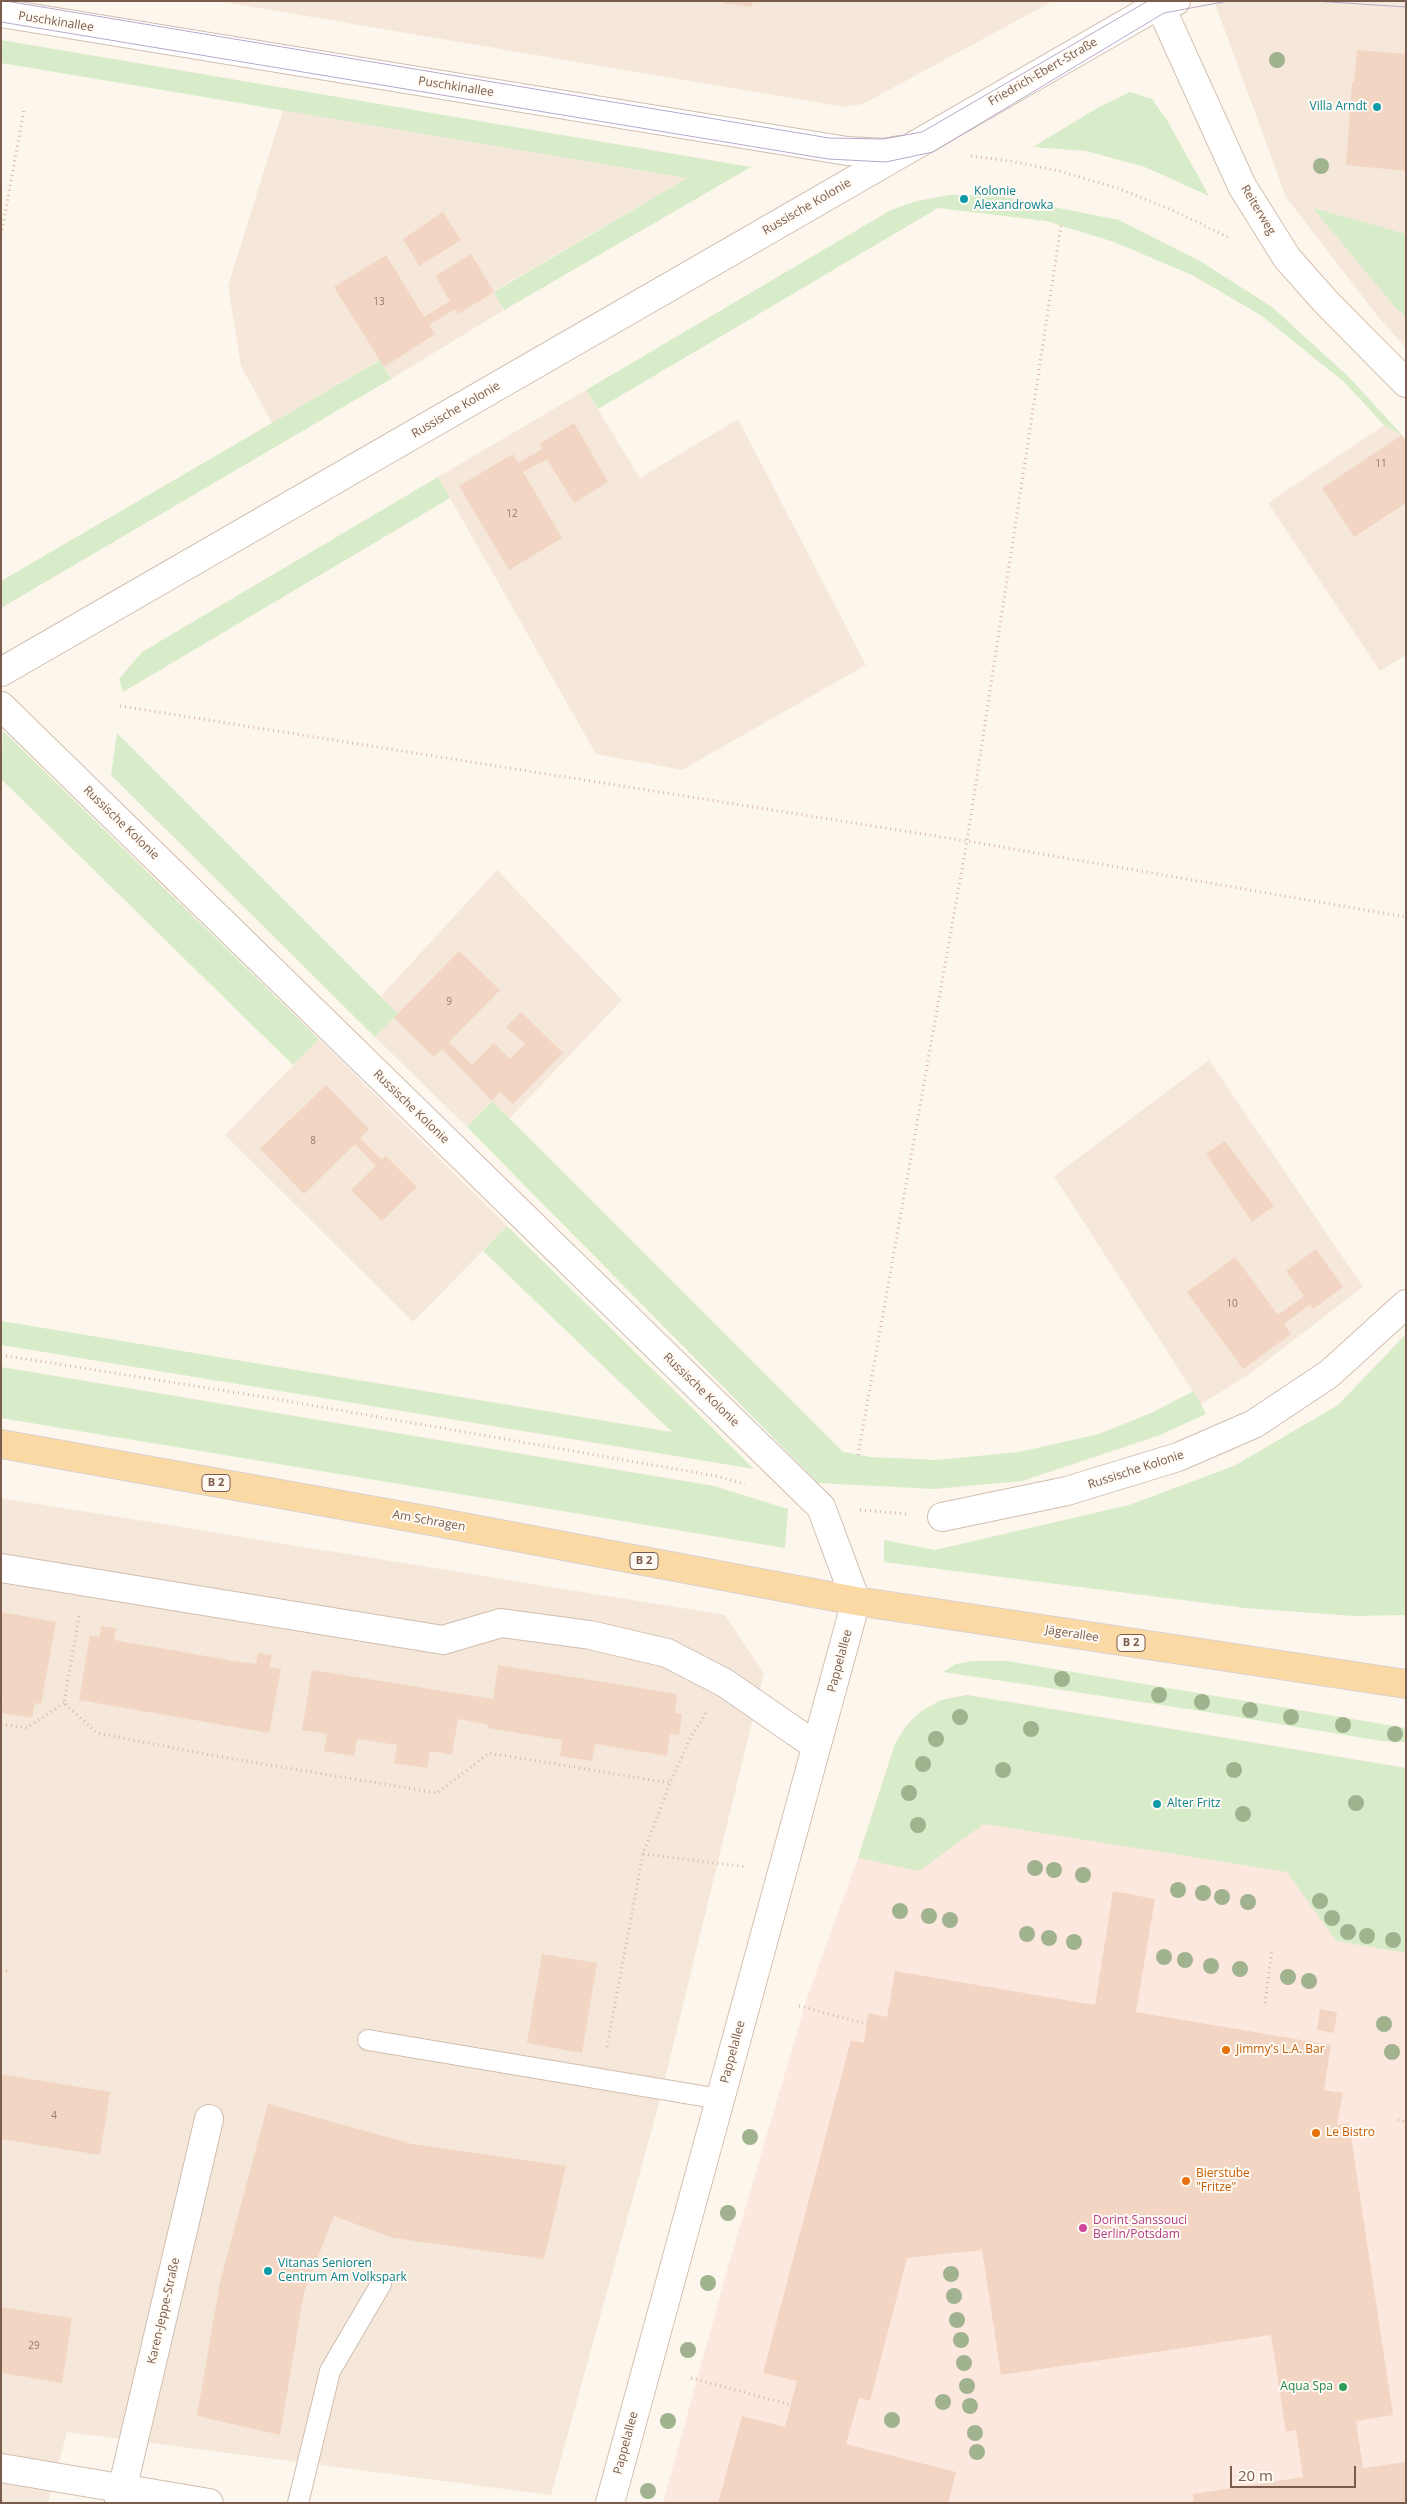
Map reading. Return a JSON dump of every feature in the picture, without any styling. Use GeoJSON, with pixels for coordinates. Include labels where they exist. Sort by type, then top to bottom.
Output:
{"type":"FeatureCollection","features":[{"type":"Feature","properties":{"kind":"main road","name":"Am Schragen"},"geometry":{"type":"LineString","coordinates":[[1,1444],[441,1523],[856,1601]]}},
{"type":"Feature","properties":{"kind":"main road","name":"Jägerallee"},"geometry":{"type":"LineString","coordinates":[[856,1601],[1406,1684]]}},
{"type":"Feature","properties":{"kind":"street","name":"Friedrich-Ebert-Straße"},"geometry":{"type":"LineString","coordinates":[[911,147],[1165,2]]}},
{"type":"Feature","properties":{"kind":"street","name":"Reiterweg"},"geometry":{"type":"LineString","coordinates":[[1165,2],[1242,186],[1287,258],[1326,302],[1406,383]]}},
{"type":"Feature","properties":{"kind":"street","name":"Puschkinallee"},"geometry":{"type":"LineString","coordinates":[[1,13],[847,151],[884,153],[911,147]]}},
{"type":"Feature","properties":{"kind":"street","name":"Russische Kolonie"},"geometry":{"type":"LineString","coordinates":[[1,672],[911,147]]}},
{"type":"Feature","properties":{"kind":"street","name":"Russische Kolonie"},"geometry":{"type":"LineString","coordinates":[[1,706],[821,1507],[856,1601]]}},
{"type":"Feature","properties":{"kind":"street","name":"Russische Kolonie"},"geometry":{"type":"LineString","coordinates":[[942,1517],[1067,1491],[1178,1458],[1254,1424],[1329,1374],[1406,1304]]}},
{"type":"Feature","properties":{"kind":"street"},"geometry":{"type":"LineString","coordinates":[[1,1568],[443,1640],[501,1623],[590,1636],[667,1653],[725,1683],[816,1746]]}},
{"type":"Feature","properties":{"kind":"street","name":"Pappelallee"},"geometry":{"type":"LineString","coordinates":[[610,2503],[856,1601]]}},
{"type":"Feature","properties":{"kind":"street","name":"Karen-Jeppe-Straße"},"geometry":{"type":"LineString","coordinates":[[121,2496],[209,2119]]}},
{"type":"Feature","properties":{"kind":"street"},"geometry":{"type":"LineString","coordinates":[[1,2468],[121,2496],[209,2503]]}},
{"type":"Feature","properties":{"kind":"lane"},"geometry":{"type":"LineString","coordinates":[[368,2040],[720,2099]]}},
{"type":"Feature","properties":{"kind":"lane"},"geometry":{"type":"LineString","coordinates":[[298,2503],[330,2371],[381,2284]]}},
{"type":"Feature","properties":{"kind":"path"},"geometry":{"type":"LineString","coordinates":[[1,235],[24,110]]}},
{"type":"Feature","properties":{"kind":"path"},"geometry":{"type":"LineString","coordinates":[[911,147],[933,152],[1010,161],[1059,171],[1117,188],[1234,239]]}},
{"type":"Feature","properties":{"kind":"path"},"geometry":{"type":"LineString","coordinates":[[858,1454],[967,841],[1061,226]]}},
{"type":"Feature","properties":{"kind":"path"},"geometry":{"type":"LineString","coordinates":[[120,706],[967,841],[1406,917]]}},
{"type":"Feature","properties":{"kind":"path"},"geometry":{"type":"LineString","coordinates":[[1,1355],[716,1476],[754,1487]]}},
{"type":"Feature","properties":{"kind":"path"},"geometry":{"type":"LineString","coordinates":[[821,1507],[942,1517]]}},
{"type":"Feature","properties":{"kind":"path"},"geometry":{"type":"LineString","coordinates":[[1,1724],[26,1728],[64,1704],[85,1582]]}},
{"type":"Feature","properties":{"kind":"path"},"geometry":{"type":"LineString","coordinates":[[602,2079],[625,1942],[643,1854],[670,1783],[692,1737],[725,1683]]}},
{"type":"Feature","properties":{"kind":"path"},"geometry":{"type":"LineString","coordinates":[[64,1704],[97,1733],[210,1755],[437,1793],[489,1753],[670,1783]]}},
{"type":"Feature","properties":{"kind":"path"},"geometry":{"type":"LineString","coordinates":[[643,1854],[782,1871]]}},
{"type":"Feature","properties":{"kind":"path"},"geometry":{"type":"LineString","coordinates":[[1265,2003],[1272,1949]]}},
{"type":"Feature","properties":{"kind":"path"},"geometry":{"type":"LineString","coordinates":[[1,1970],[10,1972]]}},
{"type":"Feature","properties":{"kind":"path"},"geometry":{"type":"LineString","coordinates":[[799,2006],[867,2024]]}},
{"type":"Feature","properties":{"kind":"path"},"geometry":{"type":"LineString","coordinates":[[1398,2120],[1406,2122]]}},
{"type":"Feature","properties":{"kind":"path"},"geometry":{"type":"LineString","coordinates":[[691,2378],[791,2405]]}},
{"type":"Feature","properties":{"kind":"shaded area"},"geometry":{"type":"Polygon","coordinates":[[[217,1],[1053,1],[863,104],[844,107],[217,1]]]}},
{"type":"Feature","properties":{"kind":"shaded area"},"geometry":{"type":"Polygon","coordinates":[[[1214,1],[1406,1],[1406,348],[1379,318],[1286,197],[1214,1]]]}},
{"type":"Feature","properties":{"kind":"shaded area"},"geometry":{"type":"Polygon","coordinates":[[[283,110],[687,178],[494,291],[504,310],[391,379],[379,360],[272,423],[241,366],[228,286],[283,110]]]}},
{"type":"Feature","properties":{"kind":"shaded area"},"geometry":{"type":"Polygon","coordinates":[[[586,390],[640,478],[738,419],[866,665],[682,770],[596,754],[438,477],[586,390]]]}},
{"type":"Feature","properties":{"kind":"shaded area"},"geometry":{"type":"Polygon","coordinates":[[[1384,425],[1402,435],[1406,441],[1406,655],[1380,671],[1268,503],[1384,425]]]}},
{"type":"Feature","properties":{"kind":"shaded area"},"geometry":{"type":"Polygon","coordinates":[[[497,870],[622,1000],[510,1118],[491,1101],[467,1127],[375,1037],[397,1014],[381,996],[497,870]]]}},
{"type":"Feature","properties":{"kind":"shaded area"},"geometry":{"type":"Polygon","coordinates":[[[319,1039],[507,1226],[413,1322],[225,1135],[319,1039]]]}},
{"type":"Feature","properties":{"kind":"shaded area"},"geometry":{"type":"Polygon","coordinates":[[[1209,1060],[1363,1287],[1248,1375],[1201,1404],[1054,1176],[1209,1060]]]}},
{"type":"Feature","properties":{"kind":"shaded area"},"geometry":{"type":"Polygon","coordinates":[[[1,1498],[725,1615],[764,1673],[658,2107],[551,2495],[67,2432],[48,2503],[1,2503],[1,1498]]]}},
{"type":"Feature","properties":{"kind":"shaded area"},"geometry":{"type":"Polygon","coordinates":[[[967,1695],[1406,1768],[1406,2503],[663,2503],[728,2267],[808,1995],[858,1858],[895,1744],[906,1726],[920,1712],[941,1700],[967,1695]]]}},
{"type":"Feature","properties":{"kind":"green space"},"geometry":{"type":"Polygon","coordinates":[[[1,40],[751,167],[504,310],[494,292],[687,178],[1,63],[1,40]]]}},
{"type":"Feature","properties":{"kind":"green space"},"geometry":{"type":"Polygon","coordinates":[[[1130,92],[1152,99],[1167,120],[1209,196],[1145,167],[1086,151],[1033,147],[1099,107],[1130,92]]]}},
{"type":"Feature","properties":{"kind":"green space"},"geometry":{"type":"Polygon","coordinates":[[[949,195],[993,195],[1119,220],[1200,261],[1272,307],[1349,377],[1402,435],[1384,425],[1344,382],[1262,316],[1192,275],[1114,242],[1046,221],[938,208],[598,409],[586,390],[891,210],[917,201],[949,195]]]}},
{"type":"Feature","properties":{"kind":"green space"},"geometry":{"type":"Polygon","coordinates":[[[1313,208],[1406,234],[1406,317],[1395,307],[1313,208]]]}},
{"type":"Feature","properties":{"kind":"green space"},"geometry":{"type":"Polygon","coordinates":[[[380,360],[391,379],[1,608],[1,581],[380,360]]]}},
{"type":"Feature","properties":{"kind":"green space"},"geometry":{"type":"Polygon","coordinates":[[[438,477],[450,498],[123,692],[119,679],[142,652],[438,477]]]}},
{"type":"Feature","properties":{"kind":"green space"},"geometry":{"type":"Polygon","coordinates":[[[3,731],[319,1039],[293,1065],[1,779],[3,731]]]}},
{"type":"Feature","properties":{"kind":"green space"},"geometry":{"type":"Polygon","coordinates":[[[117,733],[398,1014],[375,1037],[111,775],[117,733]]]}},
{"type":"Feature","properties":{"kind":"green space"},"geometry":{"type":"Polygon","coordinates":[[[492,1101],[843,1452],[871,1457],[936,1460],[1019,1452],[1099,1434],[1151,1413],[1194,1391],[1206,1414],[1160,1435],[1022,1481],[934,1489],[818,1483],[467,1127],[492,1101]]]}},
{"type":"Feature","properties":{"kind":"green space"},"geometry":{"type":"Polygon","coordinates":[[[507,1226],[754,1469],[1,1345],[1,1321],[672,1432],[483,1251],[507,1226]]]}},
{"type":"Feature","properties":{"kind":"green space"},"geometry":{"type":"Polygon","coordinates":[[[1406,1334],[1406,1615],[1354,1616],[1245,1608],[884,1562],[884,1540],[935,1550],[1129,1505],[1234,1466],[1338,1405],[1406,1334]]]}},
{"type":"Feature","properties":{"kind":"green space"},"geometry":{"type":"Polygon","coordinates":[[[1,1367],[714,1486],[788,1509],[785,1548],[1,1418],[1,1367]]]}},
{"type":"Feature","properties":{"kind":"green space"},"geometry":{"type":"Polygon","coordinates":[[[972,1661],[1007,1661],[1406,1728],[1406,1742],[1381,1741],[1201,1711],[943,1672],[956,1664],[972,1661]]]}},
{"type":"Feature","properties":{"kind":"green space"},"geometry":{"type":"Polygon","coordinates":[[[967,1695],[1406,1768],[1406,1953],[1336,1941],[1287,1872],[984,1824],[919,1871],[858,1858],[895,1744],[906,1726],[920,1712],[941,1700],[967,1695]]]}},
{"type":"Feature","properties":{"kind":"building"},"geometry":{"type":"Polygon","coordinates":[[[723,1],[753,1],[752,7],[723,3],[723,1]]]}},
{"type":"Feature","properties":{"kind":"building","name":"Villa Arndt"},"geometry":{"type":"Polygon","coordinates":[[[1357,50],[1406,54],[1406,171],[1346,165],[1352,82],[1354,82],[1357,50]]]}},
{"type":"Feature","properties":{"kind":"building"},"geometry":{"type":"Polygon","coordinates":[[[443,212],[461,240],[419,266],[403,239],[443,212]]]}},
{"type":"Feature","properties":{"kind":"building"},"geometry":{"type":"Polygon","coordinates":[[[471,254],[494,292],[458,314],[455,309],[429,325],[435,334],[384,367],[334,287],[386,255],[424,317],[450,301],[435,276],[471,254]]]}},
{"type":"Feature","properties":{"kind":"building"},"geometry":{"type":"Polygon","coordinates":[[[574,423],[608,482],[574,503],[547,459],[523,472],[562,538],[509,570],[459,486],[513,454],[518,463],[542,449],[539,444],[574,423]]]}},
{"type":"Feature","properties":{"kind":"building"},"geometry":{"type":"Polygon","coordinates":[[[1402,435],[1406,441],[1406,503],[1354,537],[1322,488],[1402,435]]]}},
{"type":"Feature","properties":{"kind":"building"},"geometry":{"type":"Polygon","coordinates":[[[459,951],[500,990],[449,1042],[472,1065],[494,1043],[510,1059],[525,1044],[506,1027],[521,1012],[563,1053],[513,1104],[500,1092],[492,1101],[442,1049],[434,1057],[394,1018],[459,951]]]}},
{"type":"Feature","properties":{"kind":"building"},"geometry":{"type":"Polygon","coordinates":[[[326,1085],[369,1129],[360,1138],[382,1160],[386,1156],[417,1187],[382,1221],[351,1190],[376,1166],[355,1144],[304,1194],[260,1149],[326,1085]]]}},
{"type":"Feature","properties":{"kind":"building"},"geometry":{"type":"Polygon","coordinates":[[[1225,1141],[1274,1206],[1252,1222],[1206,1154],[1225,1141]]]}},
{"type":"Feature","properties":{"kind":"building"},"geometry":{"type":"Polygon","coordinates":[[[1316,1249],[1343,1287],[1313,1309],[1310,1304],[1284,1324],[1291,1334],[1243,1369],[1187,1292],[1235,1257],[1278,1315],[1304,1296],[1286,1271],[1316,1249]]]}},
{"type":"Feature","properties":{"kind":"building"},"geometry":{"type":"Polygon","coordinates":[[[1,1612],[56,1622],[41,1704],[35,1703],[32,1718],[1,1713],[3,1697],[1,1697],[1,1612]]]}},
{"type":"Feature","properties":{"kind":"building"},"geometry":{"type":"Polygon","coordinates":[[[101,1626],[116,1628],[114,1640],[234,1661],[256,1664],[258,1653],[272,1655],[269,1667],[281,1669],[269,1733],[79,1700],[90,1635],[100,1637],[101,1626]]]}},
{"type":"Feature","properties":{"kind":"building"},"geometry":{"type":"Polygon","coordinates":[[[498,1665],[677,1694],[675,1713],[682,1714],[679,1735],[670,1734],[667,1756],[595,1744],[592,1761],[560,1756],[562,1740],[488,1728],[489,1725],[458,1719],[452,1755],[430,1751],[427,1768],[394,1763],[397,1745],[357,1739],[354,1756],[324,1751],[327,1734],[302,1730],[312,1670],[493,1699],[498,1665]]]}},
{"type":"Feature","properties":{"kind":"building","name":"Dorint Sanssouci Berlin/Potsdam"},"geometry":{"type":"Polygon","coordinates":[[[1113,1891],[1155,1899],[1136,2012],[1331,2045],[1324,2090],[1343,2093],[1337,2125],[1349,2123],[1393,2415],[1356,2421],[1363,2468],[1406,2462],[1406,2503],[1194,2503],[1193,2494],[1303,2477],[1296,2430],[1286,2432],[1271,2335],[1001,2375],[982,2250],[907,2258],[870,2401],[859,2398],[846,2444],[956,2472],[948,2503],[718,2503],[742,2416],[785,2427],[797,2381],[763,2373],[851,2040],[864,2043],[868,2013],[887,2017],[895,1971],[1095,2005],[1113,1891]]]}},
{"type":"Feature","properties":{"kind":"building"},"geometry":{"type":"Polygon","coordinates":[[[542,1954],[597,1963],[582,2053],[527,2043],[542,1954]]]}},
{"type":"Feature","properties":{"kind":"building"},"geometry":{"type":"Polygon","coordinates":[[[1320,2009],[1337,2012],[1334,2033],[1317,2030],[1320,2009]]]}},
{"type":"Feature","properties":{"kind":"building"},"geometry":{"type":"Polygon","coordinates":[[[1,2074],[110,2092],[100,2155],[1,2139],[1,2074]]]}},
{"type":"Feature","properties":{"kind":"building","name":"Vitanas Senioren Centrum Am Volkspark"},"geometry":{"type":"Polygon","coordinates":[[[268,2104],[412,2144],[566,2166],[544,2259],[393,2238],[334,2216],[304,2292],[280,2435],[197,2416],[220,2282],[268,2104]]]}},
{"type":"Feature","properties":{"kind":"building"},"geometry":{"type":"Polygon","coordinates":[[[1,2307],[72,2318],[62,2383],[1,2373],[1,2307]]]}},
{"type":"Feature","properties":{"kind":"tram line"},"geometry":{"type":"LineString","coordinates":[[6,1],[829,138],[883,139],[922,132],[1148,1]]}},
{"type":"Feature","properties":{"kind":"tram line"},"geometry":{"type":"LineString","coordinates":[[1,22],[828,159],[886,162],[933,152],[1164,13],[1228,1]]}},
{"type":"Feature","properties":{"kind":"tram line"},"geometry":{"type":"LineString","coordinates":[[1314,1],[1406,7]]}},
{"type":"Feature","properties":{"kind":"place","name":"Villa Arndt"},"geometry":{"type":"Point","coordinates":[1377,107]}},
{"type":"Feature","properties":{"kind":"place","name":"Kolonie Alexandrowka"},"geometry":{"type":"Point","coordinates":[964,199]}},
{"type":"Feature","properties":{"kind":"place","name":"Alter Fritz"},"geometry":{"type":"Point","coordinates":[1157,1804]}},
{"type":"Feature","properties":{"kind":"place","name":"Jimmy's L.A. Bar"},"geometry":{"type":"Point","coordinates":[1226,2050]}},
{"type":"Feature","properties":{"kind":"place","name":"Le Bistro"},"geometry":{"type":"Point","coordinates":[1316,2133]}},
{"type":"Feature","properties":{"kind":"place","name":"Bierstube \"Fritze\""},"geometry":{"type":"Point","coordinates":[1186,2181]}},
{"type":"Feature","properties":{"kind":"place","name":"Dorint Sanssouci Berlin/Potsdam"},"geometry":{"type":"Point","coordinates":[1083,2228]}},
{"type":"Feature","properties":{"kind":"place","name":"Vitanas Senioren Centrum Am Volkspark"},"geometry":{"type":"Point","coordinates":[268,2271]}},
{"type":"Feature","properties":{"kind":"place","name":"Aqua Spa"},"geometry":{"type":"Point","coordinates":[1343,2387]}}]}
